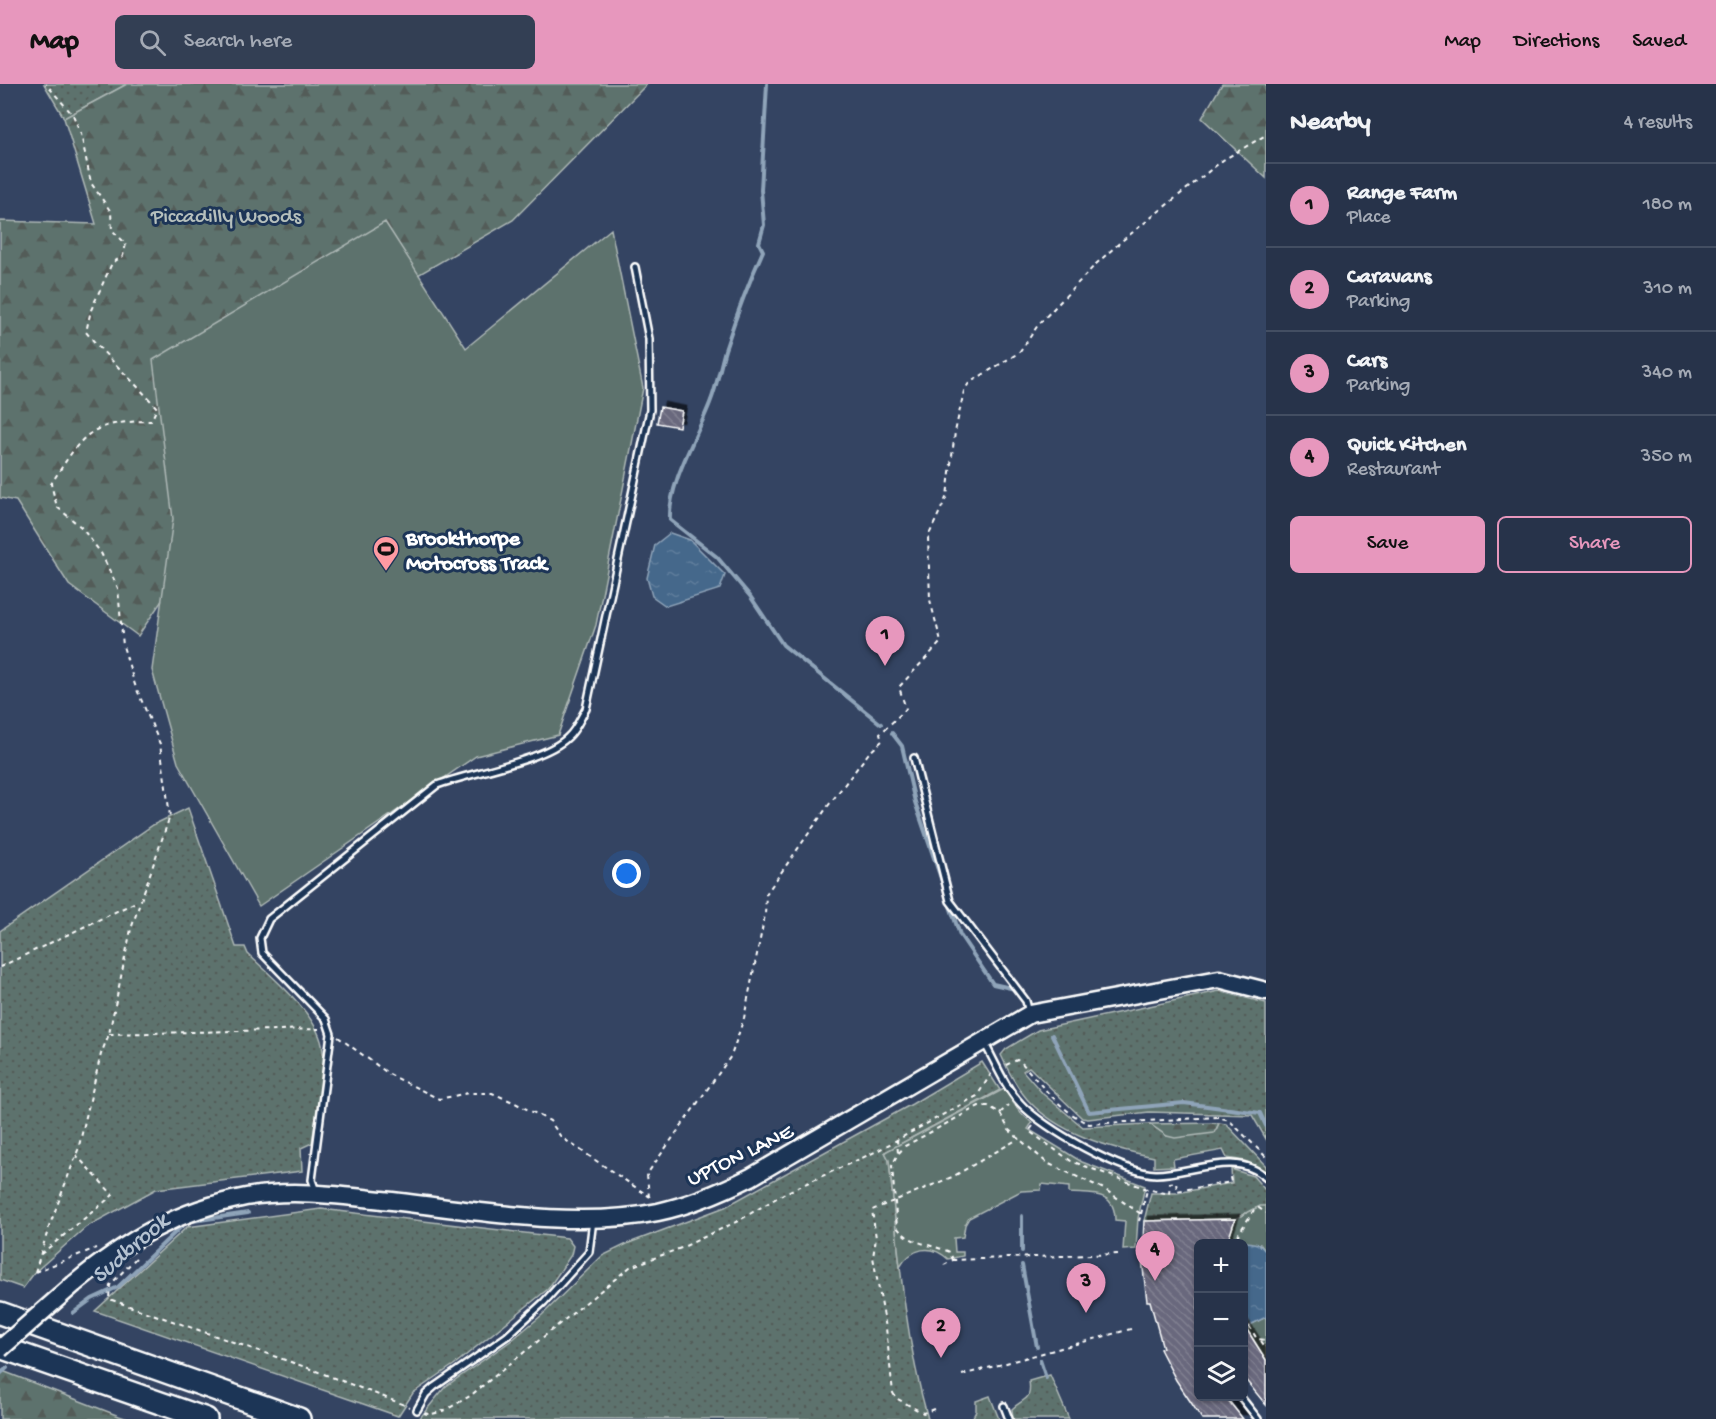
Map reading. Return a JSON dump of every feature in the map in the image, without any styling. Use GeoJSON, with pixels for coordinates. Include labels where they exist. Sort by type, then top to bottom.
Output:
{"type":"FeatureCollection","features":[{"type":"Feature","properties":{"kind":"highway"},"geometry":{"type":"LineString","coordinates":[[0,1313],[299,1419]]}},
{"type":"Feature","properties":{"kind":"highway"},"geometry":{"type":"LineString","coordinates":[[0,1348],[206,1419]]}},
{"type":"Feature","properties":{"kind":"street","name":"UPTON LANE"},"geometry":{"type":"LineString","coordinates":[[0,1348],[74,1284],[136,1237],[193,1211],[248,1197],[316,1193],[564,1218],[593,1219],[658,1212],[704,1198],[751,1177],[1030,1014],[1219,979],[1266,991]]}},
{"type":"Feature","properties":{"kind":"lane"},"geometry":{"type":"LineString","coordinates":[[316,1193],[312,1180],[331,1034],[326,1019],[262,953],[260,938],[269,919],[437,785],[467,774],[540,754],[568,737],[586,709],[650,410],[649,339],[635,267]]}},
{"type":"Feature","properties":{"kind":"lane"},"geometry":{"type":"LineString","coordinates":[[914,758],[950,901],[1026,1001],[1030,1014]]}},
{"type":"Feature","properties":{"kind":"lane"},"geometry":{"type":"LineString","coordinates":[[983,1040],[1016,1099],[1033,1115],[1074,1142],[1140,1172],[1167,1173],[1233,1164],[1253,1169],[1266,1178]]}},
{"type":"Feature","properties":{"kind":"lane"},"geometry":{"type":"LineString","coordinates":[[417,1410],[426,1394],[434,1387],[507,1336],[544,1302],[589,1252],[593,1219]]}},
{"type":"Feature","properties":{"kind":"lane"},"geometry":{"type":"LineString","coordinates":[[1244,1401],[1258,1419]]}},
{"type":"Feature","properties":{"kind":"lane"},"geometry":{"type":"LineString","coordinates":[[1004,1406],[1009,1419]]}},
{"type":"Feature","properties":{"kind":"path"},"geometry":{"type":"LineString","coordinates":[[46,84],[73,115],[86,147],[91,183],[111,212],[112,230],[126,243],[123,256],[112,263],[107,274],[91,310],[86,332],[112,363],[133,380],[157,408],[151,421],[115,422],[87,434],[51,484],[57,507],[81,527],[101,553],[118,588],[123,646],[135,685],[160,744],[170,816],[140,901],[116,994],[109,1034],[101,1054],[76,1155],[38,1256],[35,1272],[100,1247]]}},
{"type":"Feature","properties":{"kind":"path"},"geometry":{"type":"LineString","coordinates":[[658,1212],[650,1197],[647,1174],[731,1056],[744,1018],[765,915],[766,894],[828,806],[868,754],[882,741],[880,734],[906,709],[899,687],[941,642],[930,600],[928,537],[947,496],[955,432],[964,391],[969,383],[1020,352],[1038,325],[1096,264],[1123,240],[1223,160],[1266,135]]}},
{"type":"Feature","properties":{"kind":"path"},"geometry":{"type":"LineString","coordinates":[[0,967],[140,901]]}},
{"type":"Feature","properties":{"kind":"path"},"geometry":{"type":"LineString","coordinates":[[109,1034],[316,1028],[344,1040],[389,1074],[439,1099],[468,1093],[492,1093],[513,1102],[550,1121],[561,1137],[650,1197]]}},
{"type":"Feature","properties":{"kind":"path"},"geometry":{"type":"LineString","coordinates":[[136,1237],[136,1257],[110,1285],[109,1299],[308,1368],[428,1415],[444,1410],[470,1396],[630,1267],[681,1248],[729,1226],[785,1193],[897,1140],[977,1096],[990,1075],[1017,1060],[1079,1119],[1089,1124],[1218,1117],[1229,1120],[1266,1158]]}},
{"type":"Feature","properties":{"kind":"path"},"geometry":{"type":"LineString","coordinates":[[999,1113],[1016,1099]]}},
{"type":"Feature","properties":{"kind":"path"},"geometry":{"type":"LineString","coordinates":[[953,1260],[950,1252],[903,1236],[897,1227],[892,1166],[905,1146],[979,1106],[988,1106],[999,1113],[1009,1130],[1047,1163],[1104,1189],[1141,1214]]}},
{"type":"Feature","properties":{"kind":"path"},"geometry":{"type":"LineString","coordinates":[[934,1409],[923,1413],[896,1398],[892,1393],[886,1328],[873,1257],[876,1238],[872,1210],[952,1177],[1020,1138]]}},
{"type":"Feature","properties":{"kind":"path"},"geometry":{"type":"LineString","coordinates":[[897,1140],[898,1154]]}},
{"type":"Feature","properties":{"kind":"path"},"geometry":{"type":"LineString","coordinates":[[38,1256],[113,1195],[76,1155]]}},
{"type":"Feature","properties":{"kind":"path"},"geometry":{"type":"LineString","coordinates":[[1139,1221],[1147,1189]]}},
{"type":"Feature","properties":{"kind":"path"},"geometry":{"type":"LineString","coordinates":[[1235,1239],[1254,1210],[1259,1208],[1266,1213]]}},
{"type":"Feature","properties":{"kind":"path"},"geometry":{"type":"LineString","coordinates":[[944,1265],[953,1260],[1118,1254]]}},
{"type":"Feature","properties":{"kind":"path"},"geometry":{"type":"LineString","coordinates":[[1248,1326],[1253,1335],[1266,1348]]}},
{"type":"Feature","properties":{"kind":"path"},"geometry":{"type":"LineString","coordinates":[[962,1375],[1131,1329]]}},
{"type":"Feature","properties":{"kind":"path"},"geometry":{"type":"LineString","coordinates":[[1261,1341],[1266,1340]]}},
{"type":"Feature","properties":{"kind":"green space"},"geometry":{"type":"Polygon","coordinates":[[[44,84],[127,84],[64,118],[44,84]]]}},
{"type":"Feature","properties":{"kind":"green space","name":"Piccadilly Woods"},"geometry":{"type":"Polygon","coordinates":[[[127,84],[647,84],[513,220],[359,309],[138,636],[69,585],[16,501],[0,498],[0,221],[96,224],[64,118],[127,84]]]}},
{"type":"Feature","properties":{"kind":"green space"},"geometry":{"type":"Polygon","coordinates":[[[1222,84],[1266,84],[1266,178],[1202,118],[1222,84]]]}},
{"type":"Feature","properties":{"kind":"green space","name":"Brookthorpe Motocross Track"},"geometry":{"type":"Polygon","coordinates":[[[385,222],[466,348],[611,229],[643,388],[596,625],[558,735],[476,756],[259,906],[178,763],[152,670],[173,519],[153,360],[385,222]]]}},
{"type":"Feature","properties":{"kind":"green space"},"geometry":{"type":"Polygon","coordinates":[[[188,808],[236,947],[245,947],[248,954],[294,998],[314,1024],[320,1037],[324,1062],[322,1085],[312,1143],[301,1148],[302,1171],[156,1189],[86,1227],[35,1272],[23,1288],[0,1280],[0,931],[153,825],[188,808]]]}},
{"type":"Feature","properties":{"kind":"green space"},"geometry":{"type":"Polygon","coordinates":[[[1219,991],[1266,1003],[1266,1139],[1252,1115],[1149,1112],[1082,1118],[1029,1067],[1023,1071],[1043,1094],[1083,1127],[1150,1124],[1167,1136],[1185,1136],[1216,1130],[1219,1123],[1226,1124],[1266,1166],[1266,1171],[1245,1161],[1227,1158],[1223,1150],[1173,1159],[1174,1166],[1154,1167],[1154,1157],[1086,1138],[1054,1122],[1027,1099],[1012,1078],[1001,1055],[1006,1049],[1038,1030],[1219,991]]]}},
{"type":"Feature","properties":{"kind":"green space"},"geometry":{"type":"Polygon","coordinates":[[[982,1062],[1000,1090],[885,1152],[889,1160],[907,1323],[928,1419],[419,1419],[445,1387],[512,1340],[542,1315],[602,1256],[629,1243],[725,1207],[912,1104],[982,1062]]]}},
{"type":"Feature","properties":{"kind":"green space"},"geometry":{"type":"Polygon","coordinates":[[[1004,1089],[1019,1111],[1032,1123],[1028,1129],[1082,1162],[1145,1186],[1138,1218],[1136,1249],[1123,1250],[1125,1221],[1115,1220],[1114,1210],[1107,1199],[1101,1196],[1069,1193],[1069,1187],[1042,1184],[1041,1190],[1021,1191],[969,1218],[963,1237],[954,1238],[955,1252],[963,1252],[963,1256],[948,1259],[935,1251],[922,1250],[910,1255],[900,1267],[889,1160],[885,1152],[1004,1089]]]}},
{"type":"Feature","properties":{"kind":"green space"},"geometry":{"type":"Polygon","coordinates":[[[1219,1123],[1214,1133],[1175,1138],[1167,1136],[1150,1124],[1219,1123]]]}},
{"type":"Feature","properties":{"kind":"green space"},"geometry":{"type":"Polygon","coordinates":[[[1231,1169],[1253,1176],[1266,1191],[1266,1206],[1253,1209],[1235,1219],[1144,1221],[1151,1193],[1177,1193],[1232,1183],[1231,1169]]]}},
{"type":"Feature","properties":{"kind":"green space"},"geometry":{"type":"Polygon","coordinates":[[[1260,1206],[1266,1206],[1266,1252],[1260,1244],[1248,1244],[1248,1239],[1229,1239],[1235,1219],[1260,1206]]]}},
{"type":"Feature","properties":{"kind":"green space"},"geometry":{"type":"Polygon","coordinates":[[[321,1209],[567,1238],[573,1246],[571,1255],[548,1289],[455,1364],[413,1393],[398,1416],[95,1311],[187,1227],[321,1209]]]}},
{"type":"Feature","properties":{"kind":"green space"},"geometry":{"type":"Polygon","coordinates":[[[1266,1317],[1266,1360],[1248,1333],[1250,1325],[1266,1317]]]}},
{"type":"Feature","properties":{"kind":"green space"},"geometry":{"type":"Polygon","coordinates":[[[0,1370],[119,1416],[128,1419],[0,1419],[0,1370]]]}},
{"type":"Feature","properties":{"kind":"green space"},"geometry":{"type":"Polygon","coordinates":[[[1050,1375],[1069,1419],[1013,1419],[1012,1409],[1028,1396],[1029,1381],[1050,1375]]]}},
{"type":"Feature","properties":{"kind":"green space"},"geometry":{"type":"Polygon","coordinates":[[[990,1396],[999,1419],[972,1419],[976,1411],[976,1401],[990,1396]]]}},
{"type":"Feature","properties":{"kind":"water"},"geometry":{"type":"Polygon","coordinates":[[[670,533],[690,540],[725,575],[720,589],[666,606],[652,596],[647,578],[655,545],[670,533]]]}},
{"type":"Feature","properties":{"kind":"water"},"geometry":{"type":"Polygon","coordinates":[[[1248,1242],[1259,1244],[1266,1252],[1266,1317],[1250,1325],[1248,1319],[1248,1242]]]}},
{"type":"Feature","properties":{"kind":"building"},"geometry":{"type":"Polygon","coordinates":[[[660,407],[682,411],[679,427],[657,423],[660,407]]]}},
{"type":"Feature","properties":{"kind":"building"},"geometry":{"type":"Polygon","coordinates":[[[1235,1219],[1229,1239],[1194,1239],[1194,1401],[1229,1401],[1243,1419],[1202,1419],[1176,1380],[1160,1349],[1163,1348],[1150,1301],[1147,1301],[1142,1260],[1144,1221],[1235,1219]]]}},
{"type":"Feature","properties":{"kind":"building"},"geometry":{"type":"Polygon","coordinates":[[[1248,1331],[1266,1360],[1266,1405],[1248,1383],[1248,1331]]]}},
{"type":"Feature","properties":{"kind":"waterway"},"geometry":{"type":"LineString","coordinates":[[767,84],[761,190],[764,225],[759,243],[763,251],[733,325],[712,397],[678,476],[670,520],[717,557],[750,596],[783,645],[881,724]]}},
{"type":"Feature","properties":{"kind":"waterway"},"geometry":{"type":"LineString","coordinates":[[892,733],[902,746],[915,802],[946,893]]}},
{"type":"Feature","properties":{"kind":"waterway"},"geometry":{"type":"LineString","coordinates":[[949,903],[960,935],[993,984],[1015,989]]}},
{"type":"Feature","properties":{"kind":"waterway"},"geometry":{"type":"LineString","coordinates":[[1052,1035],[1089,1112],[1184,1103],[1260,1113],[1266,1126]]}},
{"type":"Feature","properties":{"kind":"waterway","name":"Sudbrook"},"geometry":{"type":"LineString","coordinates":[[73,1313],[92,1299],[118,1287],[186,1222],[248,1213]]}},
{"type":"Feature","properties":{"kind":"waterway"},"geometry":{"type":"LineString","coordinates":[[1022,1216],[1022,1251]]}},
{"type":"Feature","properties":{"kind":"waterway"},"geometry":{"type":"LineString","coordinates":[[1022,1265],[1037,1347]]}},
{"type":"Feature","properties":{"kind":"waterway"},"geometry":{"type":"LineString","coordinates":[[1040,1360],[1046,1378]]}},
{"type":"Feature","properties":{"kind":"waterway","name":"Sudbrook"},"geometry":{"type":"LineString","coordinates":[[0,1374],[7,1368]]}},
{"type":"Feature","properties":{"kind":"place","name":"Brookthorpe Motocross Track"},"geometry":{"type":"Point","coordinates":[386,572]}},
{"type":"Feature","properties":{"kind":"place","name":"Range Farm"},"geometry":{"type":"Point","coordinates":[885,666]}},
{"type":"Feature","properties":{"kind":"place","name":"Quick Kitchen"},"geometry":{"type":"Point","coordinates":[1155,1281]}},
{"type":"Feature","properties":{"kind":"place","name":"Cars"},"geometry":{"type":"Point","coordinates":[1086,1313]}},
{"type":"Feature","properties":{"kind":"place","name":"Caravans"},"geometry":{"type":"Point","coordinates":[941,1358]}}]}
